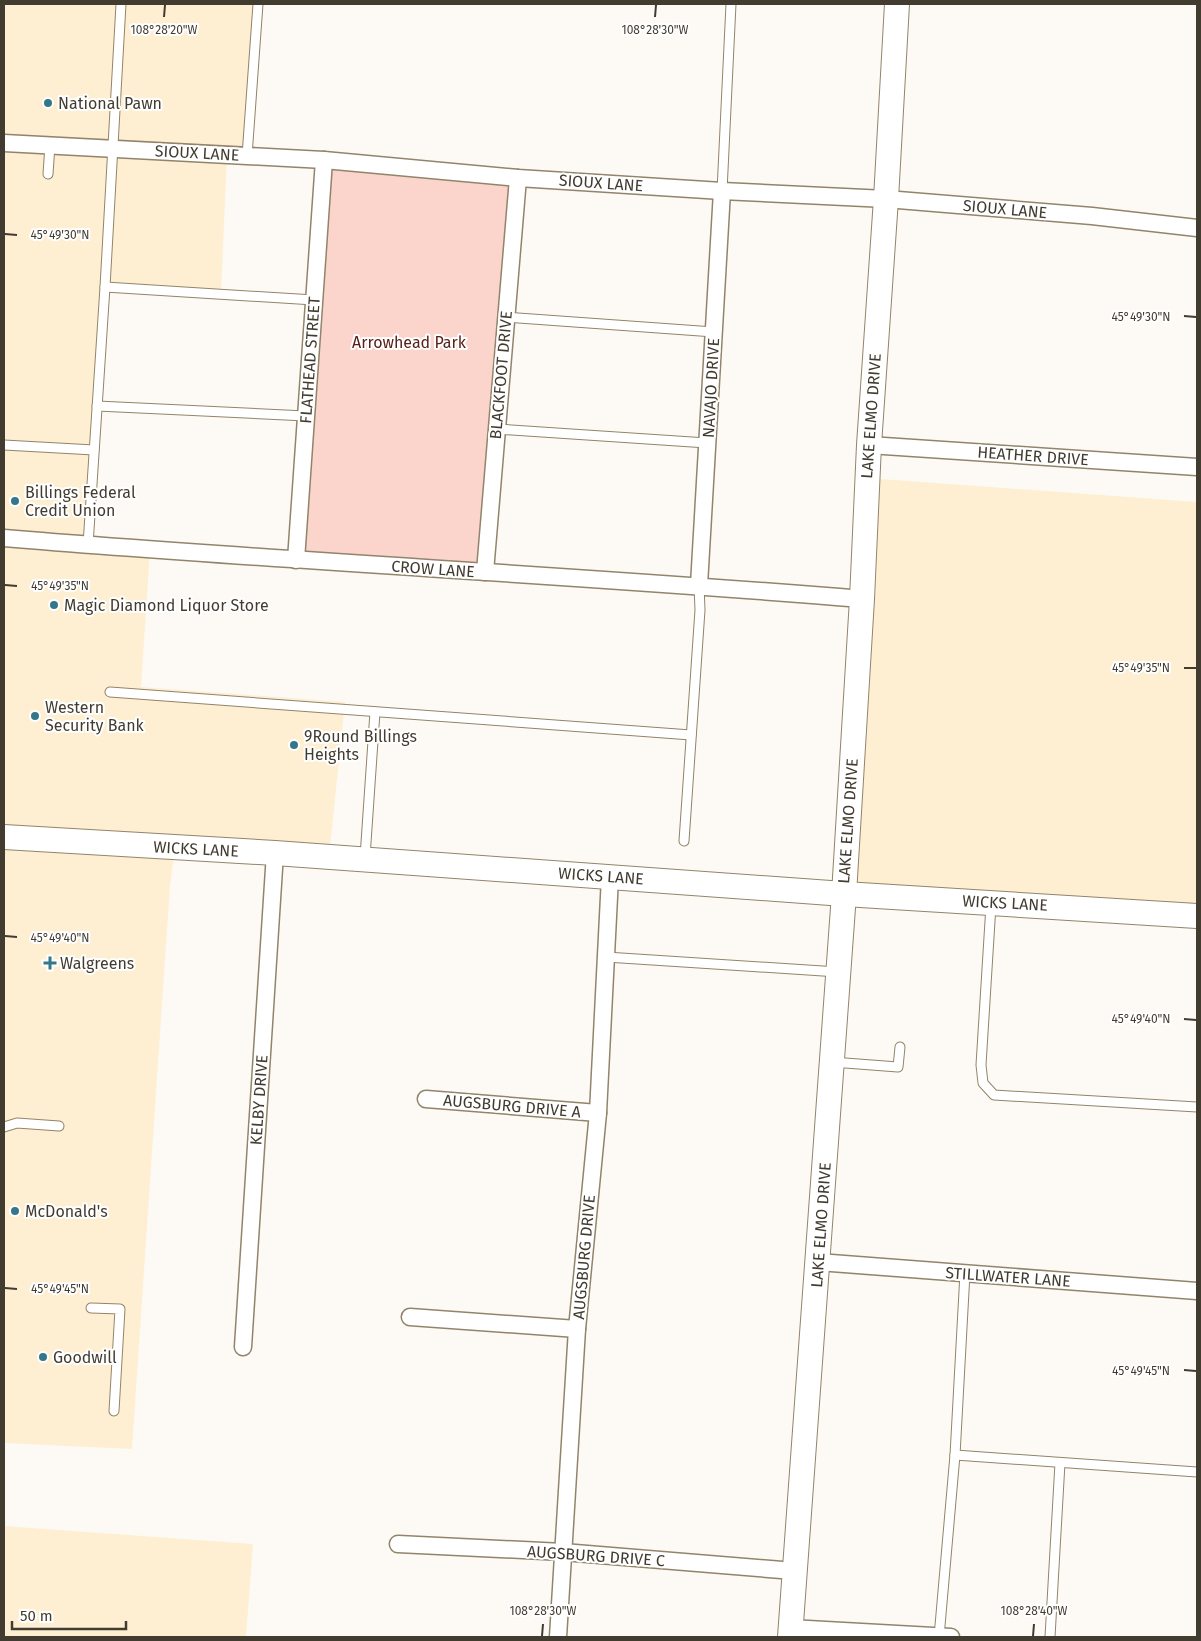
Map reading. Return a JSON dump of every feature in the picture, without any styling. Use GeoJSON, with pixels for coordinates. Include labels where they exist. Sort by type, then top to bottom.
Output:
{"type":"FeatureCollection","features":[{"type":"Feature","properties":{"kind":"main road","name":"LAKE ELMO DRIVE"},"geometry":{"type":"LineString","coordinates":[[790,1633],[844,894],[862,599],[869,445],[897,4]]}},
{"type":"Feature","properties":{"kind":"main road","name":"WICKS LANE"},"geometry":{"type":"LineString","coordinates":[[4,838],[275,854],[844,894],[1197,916]]}},
{"type":"Feature","properties":{"kind":"street","name":"SIOUX LANE"},"geometry":{"type":"LineString","coordinates":[[4,143],[324,160],[518,178],[722,192],[886,199],[1092,216],[1197,228]]}},
{"type":"Feature","properties":{"kind":"street","name":"FLATHEAD STREET"},"geometry":{"type":"LineString","coordinates":[[296,560],[324,160]]}},
{"type":"Feature","properties":{"kind":"street","name":"BLACKFOOT DRIVE"},"geometry":{"type":"LineString","coordinates":[[485,572],[518,178]]}},
{"type":"Feature","properties":{"kind":"street","name":"NAVAJO DRIVE"},"geometry":{"type":"LineString","coordinates":[[699,585],[722,192]]}},
{"type":"Feature","properties":{"kind":"street","name":"HEATHER DRIVE"},"geometry":{"type":"LineString","coordinates":[[869,445],[1197,467]]}},
{"type":"Feature","properties":{"kind":"street","name":"CROW LANE"},"geometry":{"type":"LineString","coordinates":[[4,538],[296,560],[699,585],[862,599]]}},
{"type":"Feature","properties":{"kind":"street","name":"KELBY DRIVE"},"geometry":{"type":"LineString","coordinates":[[243,1347],[275,854]]}},
{"type":"Feature","properties":{"kind":"street","name":"AUGSBURG DRIVE"},"geometry":{"type":"LineString","coordinates":[[558,1637],[578,1329],[598,1113],[610,877]]}},
{"type":"Feature","properties":{"kind":"street","name":"AUGSBURG DRIVE A"},"geometry":{"type":"LineString","coordinates":[[426,1099],[598,1113]]}},
{"type":"Feature","properties":{"kind":"street","name":"STILLWATER LANE"},"geometry":{"type":"LineString","coordinates":[[818,1262],[1197,1291]]}},
{"type":"Feature","properties":{"kind":"street"},"geometry":{"type":"LineString","coordinates":[[410,1317],[578,1329]]}},
{"type":"Feature","properties":{"kind":"street","name":"AUGSBURG DRIVE C"},"geometry":{"type":"LineString","coordinates":[[398,1544],[564,1552],[794,1571]]}},
{"type":"Feature","properties":{"kind":"street"},"geometry":{"type":"LineString","coordinates":[[790,1633],[943,1637]]}},
{"type":"Feature","properties":{"kind":"lane"},"geometry":{"type":"LineString","coordinates":[[88,545],[121,4]]}},
{"type":"Feature","properties":{"kind":"lane"},"geometry":{"type":"LineString","coordinates":[[247,156],[258,4]]}},
{"type":"Feature","properties":{"kind":"lane"},"geometry":{"type":"LineString","coordinates":[[722,192],[731,4]]}},
{"type":"Feature","properties":{"kind":"lane"},"geometry":{"type":"LineString","coordinates":[[48,174],[50,146]]}},
{"type":"Feature","properties":{"kind":"lane"},"geometry":{"type":"LineString","coordinates":[[105,287],[314,300]]}},
{"type":"Feature","properties":{"kind":"lane"},"geometry":{"type":"LineString","coordinates":[[506,317],[714,332]]}},
{"type":"Feature","properties":{"kind":"lane"},"geometry":{"type":"LineString","coordinates":[[97,406],[306,416]]}},
{"type":"Feature","properties":{"kind":"lane"},"geometry":{"type":"LineString","coordinates":[[497,429],[707,443]]}},
{"type":"Feature","properties":{"kind":"lane"},"geometry":{"type":"LineString","coordinates":[[4,444],[94,450]]}},
{"type":"Feature","properties":{"kind":"lane"},"geometry":{"type":"LineString","coordinates":[[684,841],[700,610],[699,585]]}},
{"type":"Feature","properties":{"kind":"lane"},"geometry":{"type":"LineString","coordinates":[[110,692],[691,735]]}},
{"type":"Feature","properties":{"kind":"lane"},"geometry":{"type":"LineString","coordinates":[[365,860],[375,712]]}},
{"type":"Feature","properties":{"kind":"lane"},"geometry":{"type":"LineString","coordinates":[[991,902],[981,1065],[983,1083],[994,1096],[1197,1107]]}},
{"type":"Feature","properties":{"kind":"lane"},"geometry":{"type":"LineString","coordinates":[[606,957],[838,972]]}},
{"type":"Feature","properties":{"kind":"lane"},"geometry":{"type":"LineString","coordinates":[[832,1062],[898,1067],[900,1047]]}},
{"type":"Feature","properties":{"kind":"lane"},"geometry":{"type":"LineString","coordinates":[[4,1127],[17,1123],[59,1126]]}},
{"type":"Feature","properties":{"kind":"lane"},"geometry":{"type":"LineString","coordinates":[[943,1637],[965,1274]]}},
{"type":"Feature","properties":{"kind":"lane"},"geometry":{"type":"LineString","coordinates":[[91,1308],[120,1310],[114,1411]]}},
{"type":"Feature","properties":{"kind":"lane"},"geometry":{"type":"LineString","coordinates":[[955,1455],[1197,1472]]}},
{"type":"Feature","properties":{"kind":"lane"},"geometry":{"type":"LineString","coordinates":[[1050,1637],[1060,1462]]}},
{"type":"Feature","properties":{"kind":"shaded area"},"geometry":{"type":"Polygon","coordinates":[[[4,4],[260,4],[247,156],[227,155],[221,294],[106,287],[88,544],[150,550],[141,687],[345,702],[329,857],[175,848],[170,886],[132,1449],[4,1443],[4,4]]]}},
{"type":"Feature","properties":{"kind":"shaded area"},"geometry":{"type":"Polygon","coordinates":[[[867,478],[1197,502],[1197,885],[1195,916],[844,894],[867,478]]]}},
{"type":"Feature","properties":{"kind":"shaded area"},"geometry":{"type":"Polygon","coordinates":[[[4,1526],[253,1544],[246,1637],[4,1637],[4,1526]]]}},
{"type":"Feature","properties":{"kind":"green space","name":"Arrowhead Park"},"geometry":{"type":"Polygon","coordinates":[[[329,168],[511,178],[479,564],[296,554],[329,168]]]}},
{"type":"Feature","properties":{"kind":"place","name":"National Pawn"},"geometry":{"type":"Point","coordinates":[48,103]}},
{"type":"Feature","properties":{"kind":"place","name":"Billings Federal Credit Union"},"geometry":{"type":"Point","coordinates":[15,501]}},
{"type":"Feature","properties":{"kind":"place","name":"Magic Diamond Liquor Store"},"geometry":{"type":"Point","coordinates":[54,605]}},
{"type":"Feature","properties":{"kind":"place","name":"Western Security Bank"},"geometry":{"type":"Point","coordinates":[35,716]}},
{"type":"Feature","properties":{"kind":"place","name":"9Round Billings Heights"},"geometry":{"type":"Point","coordinates":[294,745]}},
{"type":"Feature","properties":{"kind":"place","name":"Walgreens"},"geometry":{"type":"Point","coordinates":[50,963]}},
{"type":"Feature","properties":{"kind":"place","name":"McDonald's"},"geometry":{"type":"Point","coordinates":[15,1211]}},
{"type":"Feature","properties":{"kind":"place","name":"Goodwill"},"geometry":{"type":"Point","coordinates":[43,1357]}}]}
